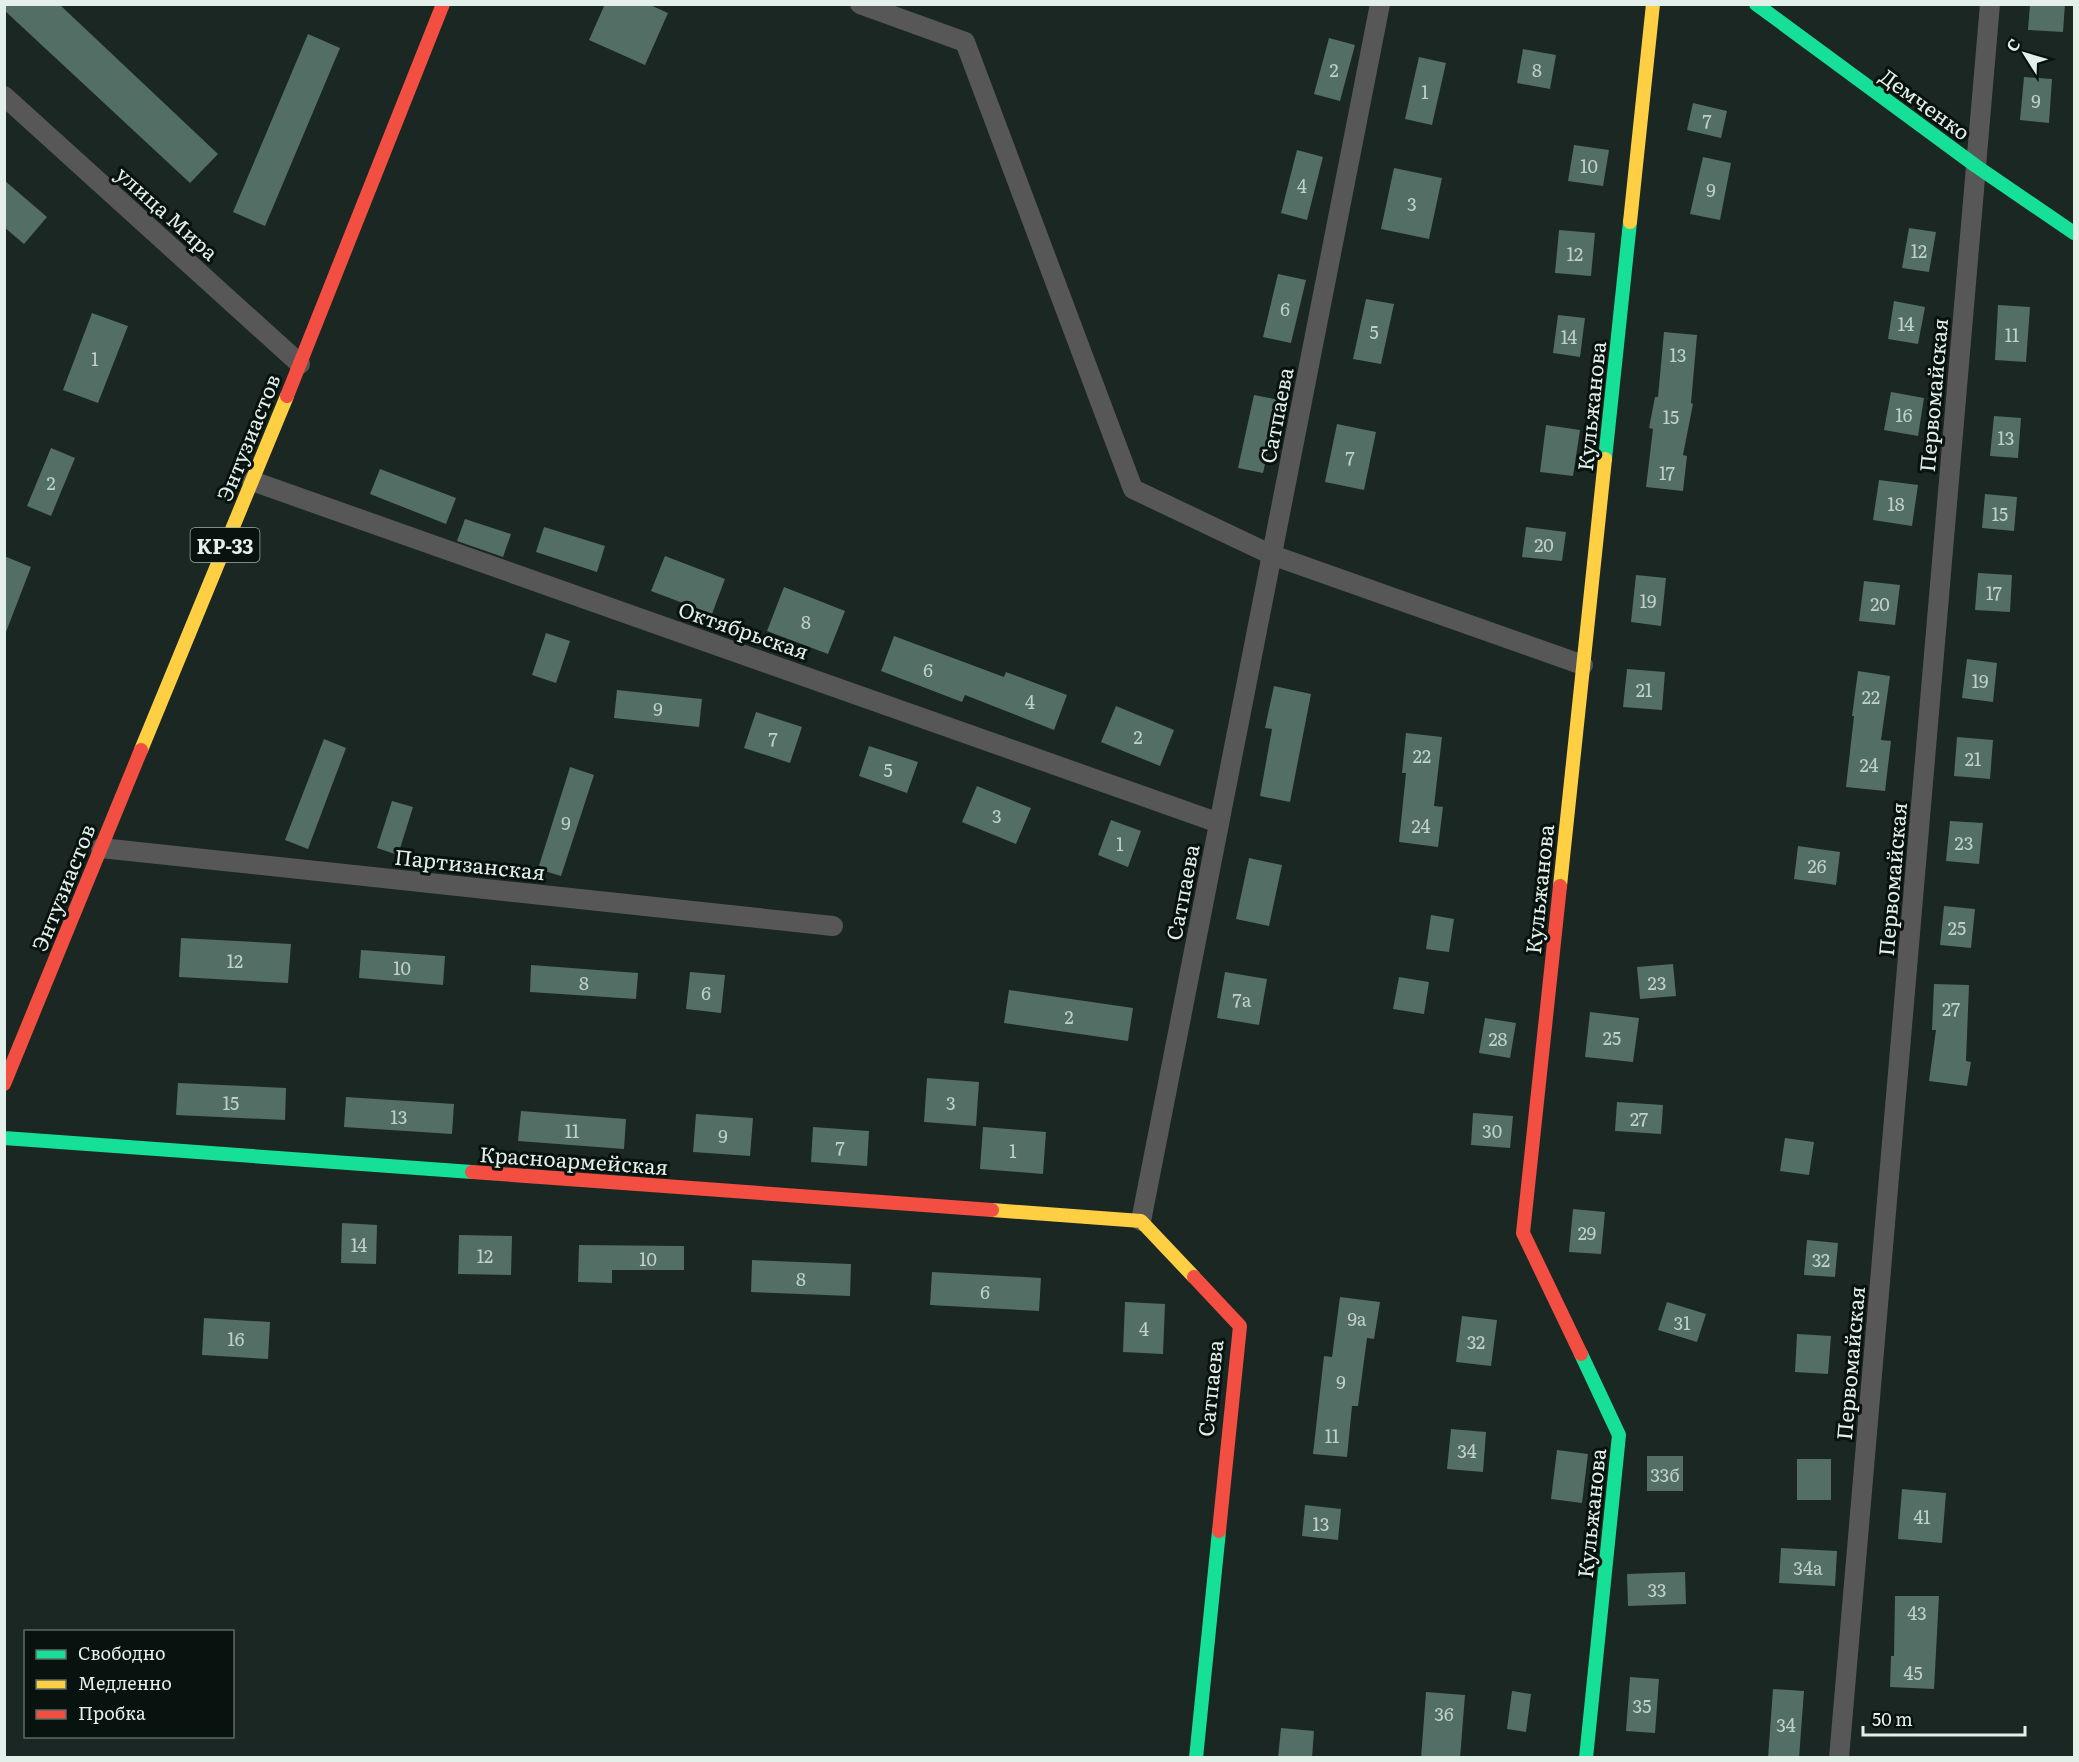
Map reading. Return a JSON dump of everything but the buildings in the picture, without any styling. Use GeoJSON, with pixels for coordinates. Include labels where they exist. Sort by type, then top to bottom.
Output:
{"type":"FeatureCollection","features":[{"type":"Feature","properties":{"kind":"street","name":"Энтузиастов"},"geometry":{"type":"LineString","coordinates":[[4,1084],[300,364],[443,4]]}},
{"type":"Feature","properties":{"kind":"street"},"geometry":{"type":"LineString","coordinates":[[860,4],[965,42],[1133,489],[1272,555],[1583,665]]}},
{"type":"Feature","properties":{"kind":"street","name":"Сатпаева"},"geometry":{"type":"LineString","coordinates":[[1196,1758],[1240,1326],[1141,1221],[1380,4]]}},
{"type":"Feature","properties":{"kind":"street","name":"Кульжанова"},"geometry":{"type":"LineString","coordinates":[[1586,1758],[1619,1435],[1523,1233],[1653,4]]}},
{"type":"Feature","properties":{"kind":"street","name":"Демченко"},"geometry":{"type":"LineString","coordinates":[[1755,4],[1976,166],[2074,233]]}},
{"type":"Feature","properties":{"kind":"street","name":"Первомайская"},"geometry":{"type":"LineString","coordinates":[[1839,1758],[1990,4]]}},
{"type":"Feature","properties":{"kind":"street","name":"улица Мира"},"geometry":{"type":"LineString","coordinates":[[4,96],[300,364]]}},
{"type":"Feature","properties":{"kind":"street","name":"Октябрьская"},"geometry":{"type":"LineString","coordinates":[[252,481],[1219,823]]}},
{"type":"Feature","properties":{"kind":"street","name":"Партизанская"},"geometry":{"type":"LineString","coordinates":[[101,848],[833,926]]}},
{"type":"Feature","properties":{"kind":"street","name":"Красноармейская"},"geometry":{"type":"LineString","coordinates":[[4,1138],[1141,1221]]}},
{"type":"Feature","properties":{"kind":"traffic: fast"},"geometry":{"type":"LineString","coordinates":[[1756,4],[1976,166],[2074,233]]}},
{"type":"Feature","properties":{"kind":"traffic: fast"},"geometry":{"type":"LineString","coordinates":[[1605,459],[1630,222]]}},
{"type":"Feature","properties":{"kind":"traffic: fast"},"geometry":{"type":"LineString","coordinates":[[4,1138],[472,1172]]}},
{"type":"Feature","properties":{"kind":"traffic: fast"},"geometry":{"type":"LineString","coordinates":[[1581,1354],[1619,1435],[1586,1758]]}},
{"type":"Feature","properties":{"kind":"traffic: fast"},"geometry":{"type":"LineString","coordinates":[[1196,1758],[1219,1531]]}},
{"type":"Feature","properties":{"kind":"traffic: slow"},"geometry":{"type":"LineString","coordinates":[[1630,222],[1653,4]]}},
{"type":"Feature","properties":{"kind":"traffic: slow"},"geometry":{"type":"LineString","coordinates":[[141,750],[287,396]]}},
{"type":"Feature","properties":{"kind":"traffic: slow"},"geometry":{"type":"LineString","coordinates":[[1560,886],[1605,459]]}},
{"type":"Feature","properties":{"kind":"traffic: slow"},"geometry":{"type":"LineString","coordinates":[[992,1210],[1141,1221],[1194,1277]]}},
{"type":"Feature","properties":{"kind":"traffic: jam"},"geometry":{"type":"LineString","coordinates":[[287,396],[443,4]]}},
{"type":"Feature","properties":{"kind":"traffic: jam"},"geometry":{"type":"LineString","coordinates":[[4,1084],[141,750]]}},
{"type":"Feature","properties":{"kind":"traffic: jam"},"geometry":{"type":"LineString","coordinates":[[1560,886],[1523,1233],[1581,1354]]}},
{"type":"Feature","properties":{"kind":"traffic: jam"},"geometry":{"type":"LineString","coordinates":[[472,1172],[992,1210]]}},
{"type":"Feature","properties":{"kind":"traffic: jam"},"geometry":{"type":"LineString","coordinates":[[1194,1277],[1240,1326],[1219,1531]]}}]}
